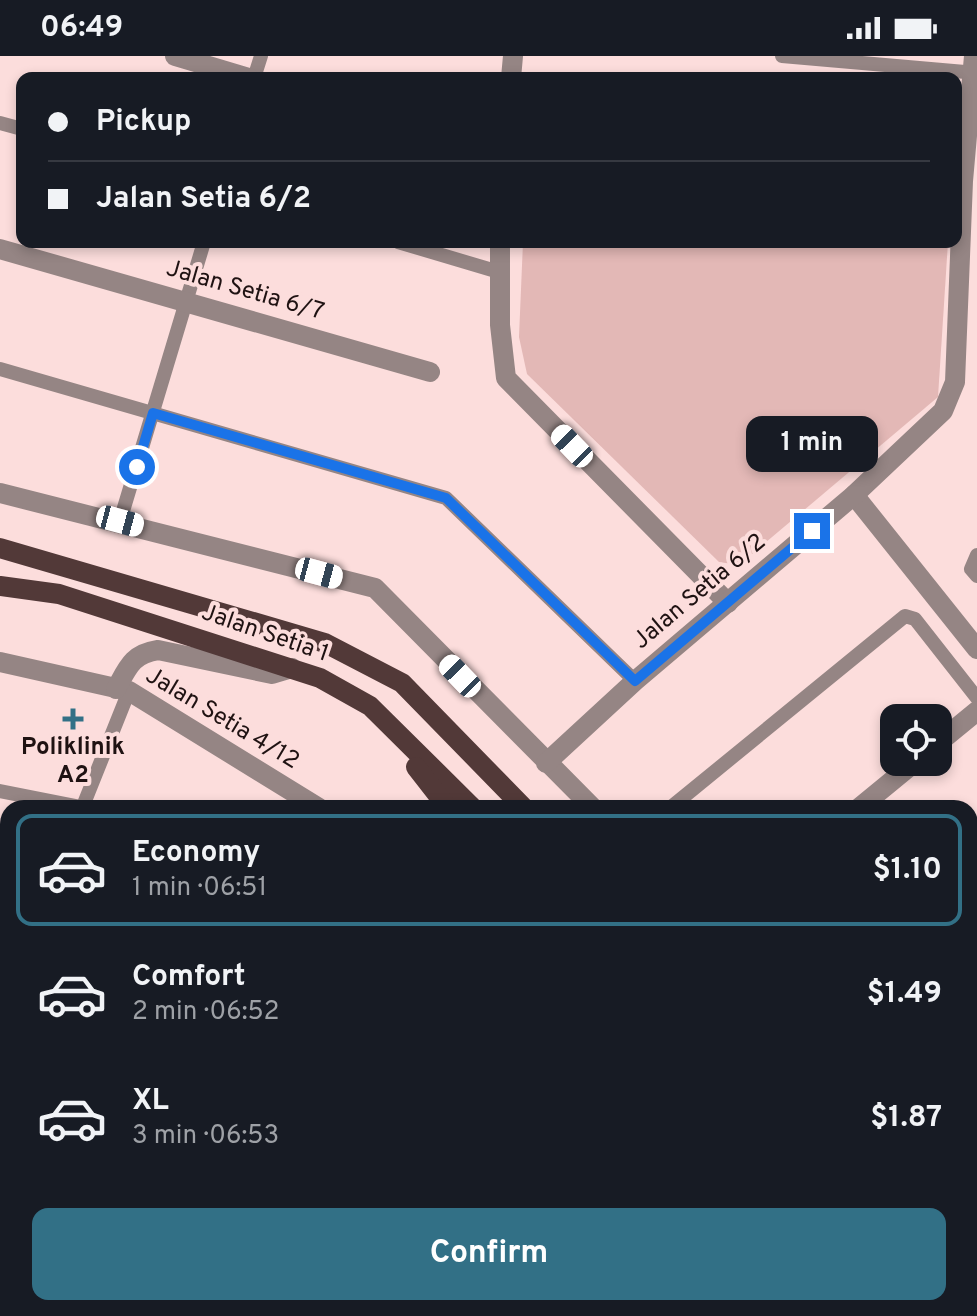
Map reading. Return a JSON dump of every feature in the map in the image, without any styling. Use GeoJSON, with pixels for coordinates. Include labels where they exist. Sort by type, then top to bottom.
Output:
{"type":"FeatureCollection","features":[{"type":"Feature","properties":{"kind":"main road","name":"Jalan Setia 1"},"geometry":{"type":"LineString","coordinates":[[0,548],[325,643],[402,683],[516,800]]}},
{"type":"Feature","properties":{"kind":"main road","name":"Jalan Setia 1"},"geometry":{"type":"LineString","coordinates":[[0,586],[59,594],[320,678],[370,706],[465,800]]}},
{"type":"Feature","properties":{"kind":"main road"},"geometry":{"type":"LineString","coordinates":[[370,706],[442,800]]}},
{"type":"Feature","properties":{"kind":"street"},"geometry":{"type":"LineString","coordinates":[[175,56],[231,72]]}},
{"type":"Feature","properties":{"kind":"street","name":"Jalan Setia 6/2"},"geometry":{"type":"LineString","coordinates":[[962,241],[974,67]]}},
{"type":"Feature","properties":{"kind":"street"},"geometry":{"type":"LineString","coordinates":[[500,248],[506,378],[728,603]]}},
{"type":"Feature","properties":{"kind":"street","name":"Jalan Setia 6/2"},"geometry":{"type":"LineString","coordinates":[[546,763],[635,681],[854,495],[943,411],[955,382],[962,248]]}},
{"type":"Feature","properties":{"kind":"street","name":"Jalan Setia 6/7"},"geometry":{"type":"LineString","coordinates":[[0,249],[430,372]]}},
{"type":"Feature","properties":{"kind":"street"},"geometry":{"type":"LineString","coordinates":[[0,493],[375,588],[585,800]]}},
{"type":"Feature","properties":{"kind":"street"},"geometry":{"type":"LineString","coordinates":[[854,495],[977,649]]}},
{"type":"Feature","properties":{"kind":"street"},"geometry":{"type":"LineString","coordinates":[[122,690],[133,658],[142,652],[158,650],[272,674],[292,668]]}},
{"type":"Feature","properties":{"kind":"street","name":"Jalan Setia 4/12"},"geometry":{"type":"LineString","coordinates":[[0,662],[122,690],[306,800]]}},
{"type":"Feature","properties":{"kind":"street"},"geometry":{"type":"LineString","coordinates":[[952,732],[977,711]]}},
{"type":"Feature","properties":{"kind":"street"},"geometry":{"type":"LineString","coordinates":[[869,800],[898,776]]}},
{"type":"Feature","properties":{"kind":"lane"},"geometry":{"type":"LineString","coordinates":[[782,56],[974,67]]}},
{"type":"Feature","properties":{"kind":"lane"},"geometry":{"type":"LineString","coordinates":[[120,521],[202,248]]}},
{"type":"Feature","properties":{"kind":"lane"},"geometry":{"type":"LineString","coordinates":[[418,248],[499,272]]}},
{"type":"Feature","properties":{"kind":"lane"},"geometry":{"type":"LineString","coordinates":[[0,369],[446,498],[635,681]]}},
{"type":"Feature","properties":{"kind":"lane"},"geometry":{"type":"LineString","coordinates":[[977,555],[971,569],[977,576]]}},
{"type":"Feature","properties":{"kind":"lane"},"geometry":{"type":"LineString","coordinates":[[680,800],[905,616],[915,619],[977,698]]}},
{"type":"Feature","properties":{"kind":"lane"},"geometry":{"type":"LineString","coordinates":[[86,800],[122,690]]}},
{"type":"Feature","properties":{"kind":"lane"},"geometry":{"type":"LineString","coordinates":[[0,791],[47,800]]}},
{"type":"Feature","properties":{"kind":"shaded area"},"geometry":{"type":"Polygon","coordinates":[[[523,248],[948,248],[938,397],[739,565],[719,562],[527,374],[519,337],[523,248]]]}},
{"type":"Feature","properties":{"kind":"place","name":"Poliklinik A2"},"geometry":{"type":"Point","coordinates":[73,719]}},
{"type":"Feature","properties":{"kind":"route"},"geometry":{"type":"LineString","coordinates":[[137,467],[153,413],[446,498],[635,681],[812,531]]}}]}
